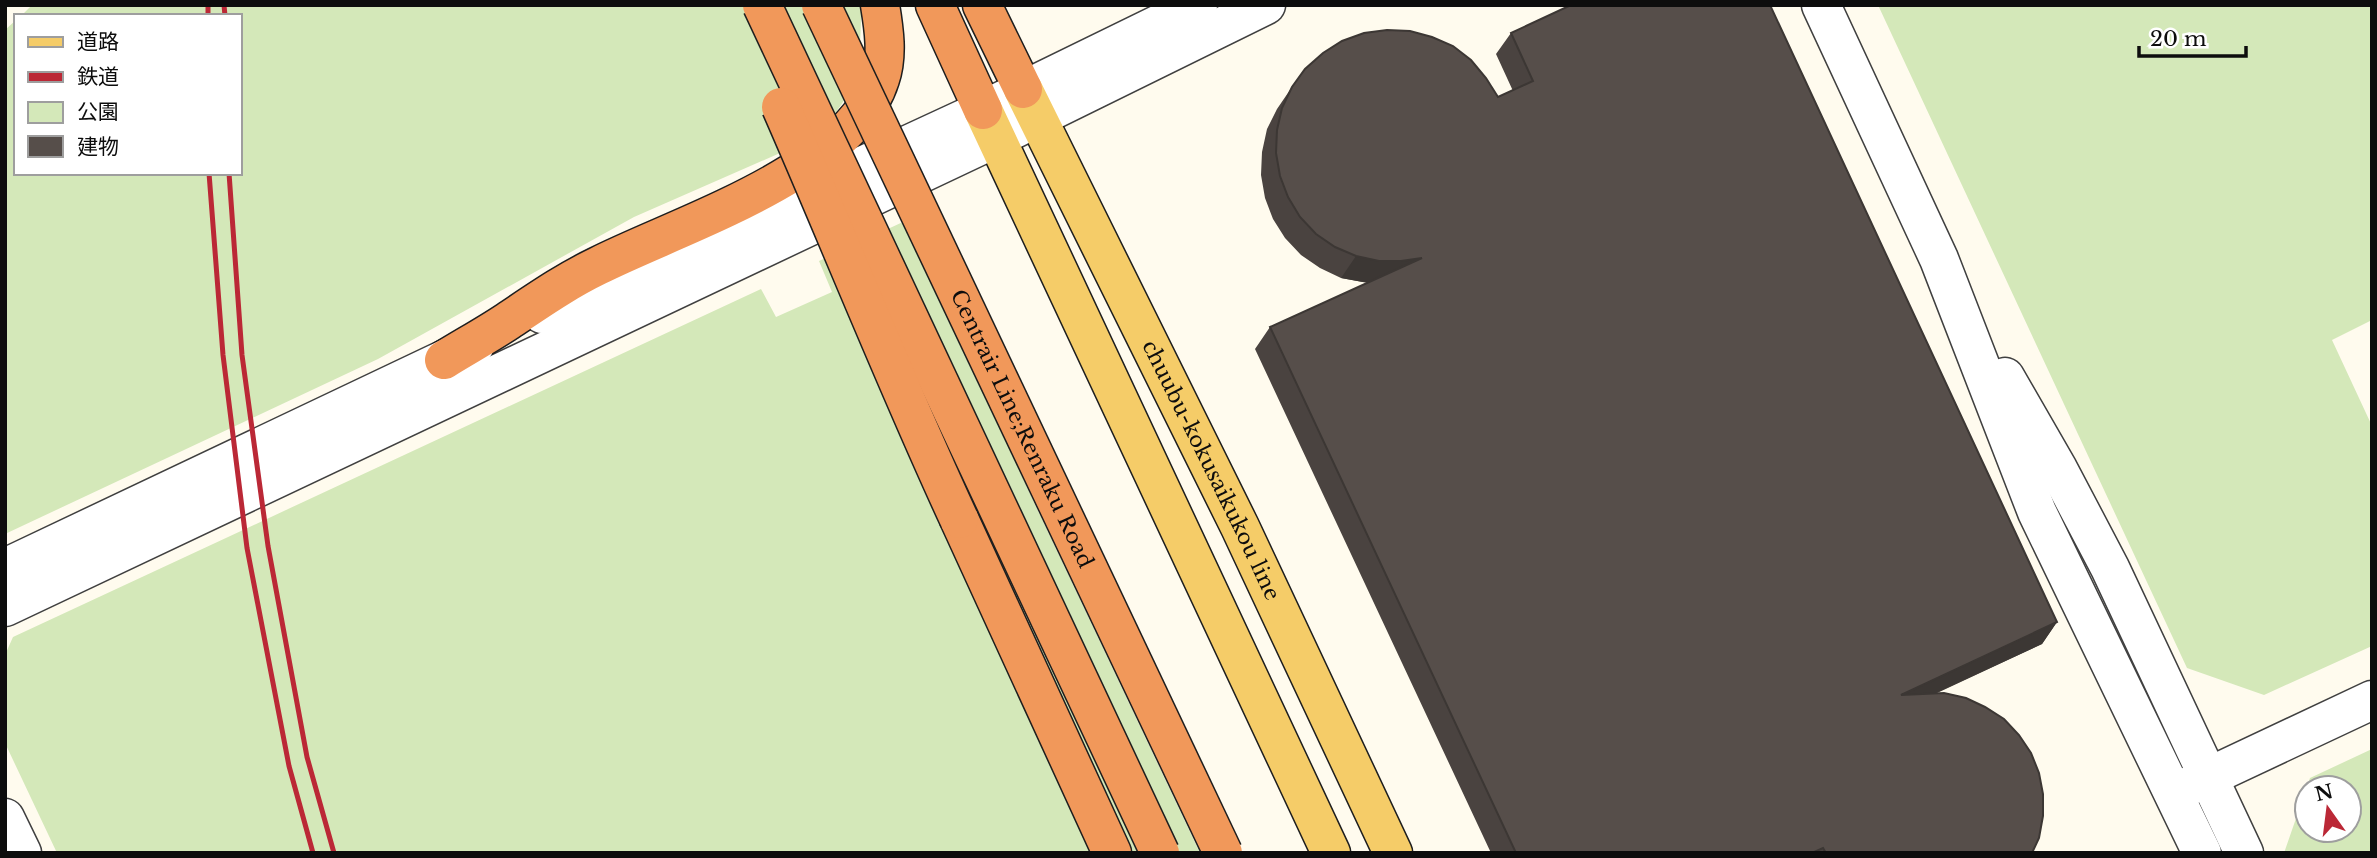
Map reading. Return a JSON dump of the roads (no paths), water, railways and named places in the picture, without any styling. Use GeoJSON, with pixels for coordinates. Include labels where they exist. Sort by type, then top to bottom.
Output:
{"type":"FeatureCollection","features":[{"type":"Feature","properties":{"kind":"highway"},"geometry":{"type":"LineString","coordinates":[[736,5],[845,253],[905,403],[1112,853]]}},
{"type":"Feature","properties":{"kind":"highway"},"geometry":{"type":"LineString","coordinates":[[762,5],[1160,853]]}},
{"type":"Feature","properties":{"kind":"highway","name":"Centrair Line;Renraku Road"},"geometry":{"type":"LineString","coordinates":[[821,5],[1223,853]]}},
{"type":"Feature","properties":{"kind":"highway"},"geometry":{"type":"LineString","coordinates":[[444,360],[507,322],[562,284],[790,176],[841,139],[861,116],[880,79],[885,36],[880,5]]}},
{"type":"Feature","properties":{"kind":"highway"},"geometry":{"type":"LineString","coordinates":[[934,5],[990,124]]}},
{"type":"Feature","properties":{"kind":"highway"},"geometry":{"type":"LineString","coordinates":[[982,5],[1030,103]]}},
{"type":"Feature","properties":{"kind":"main road","name":"chuubu-kokusaikukou line"},"geometry":{"type":"LineString","coordinates":[[1030,103],[1240,527],[1394,853]]}},
{"type":"Feature","properties":{"kind":"main road"},"geometry":{"type":"LineString","coordinates":[[990,124],[1331,853]]}},
{"type":"Feature","properties":{"kind":"street"},"geometry":{"type":"LineString","coordinates":[[5,607],[990,124],[1198,5]]}},
{"type":"Feature","properties":{"kind":"street"},"geometry":{"type":"LineString","coordinates":[[1030,103],[1266,5]]}},
{"type":"Feature","properties":{"kind":"street"},"geometry":{"type":"LineString","coordinates":[[1821,5],[1939,260],[2037,512],[2202,853]]}},
{"type":"Feature","properties":{"kind":"street"},"geometry":{"type":"LineString","coordinates":[[5,568],[444,360],[990,124]]}},
{"type":"Feature","properties":{"kind":"street"},"geometry":{"type":"LineString","coordinates":[[1939,260],[2058,469],[2110,568],[2244,853]]}},
{"type":"Feature","properties":{"kind":"street"},"geometry":{"type":"LineString","coordinates":[[2174,793],[2372,700]]}},
{"type":"Feature","properties":{"kind":"street"},"geometry":{"type":"LineString","coordinates":[[5,818],[22,853]]}},
{"type":"Feature","properties":{"kind":"railway"},"geometry":{"type":"LineString","coordinates":[[208,5],[208,14]]}},
{"type":"Feature","properties":{"kind":"railway"},"geometry":{"type":"LineString","coordinates":[[224,5],[225,14]]}},
{"type":"Feature","properties":{"kind":"railway"},"geometry":{"type":"LineString","coordinates":[[209,175],[223,355],[247,548],[289,766],[313,853]]}},
{"type":"Feature","properties":{"kind":"railway"},"geometry":{"type":"LineString","coordinates":[[229,175],[242,355],[268,546],[307,757],[334,853]]}}]}
